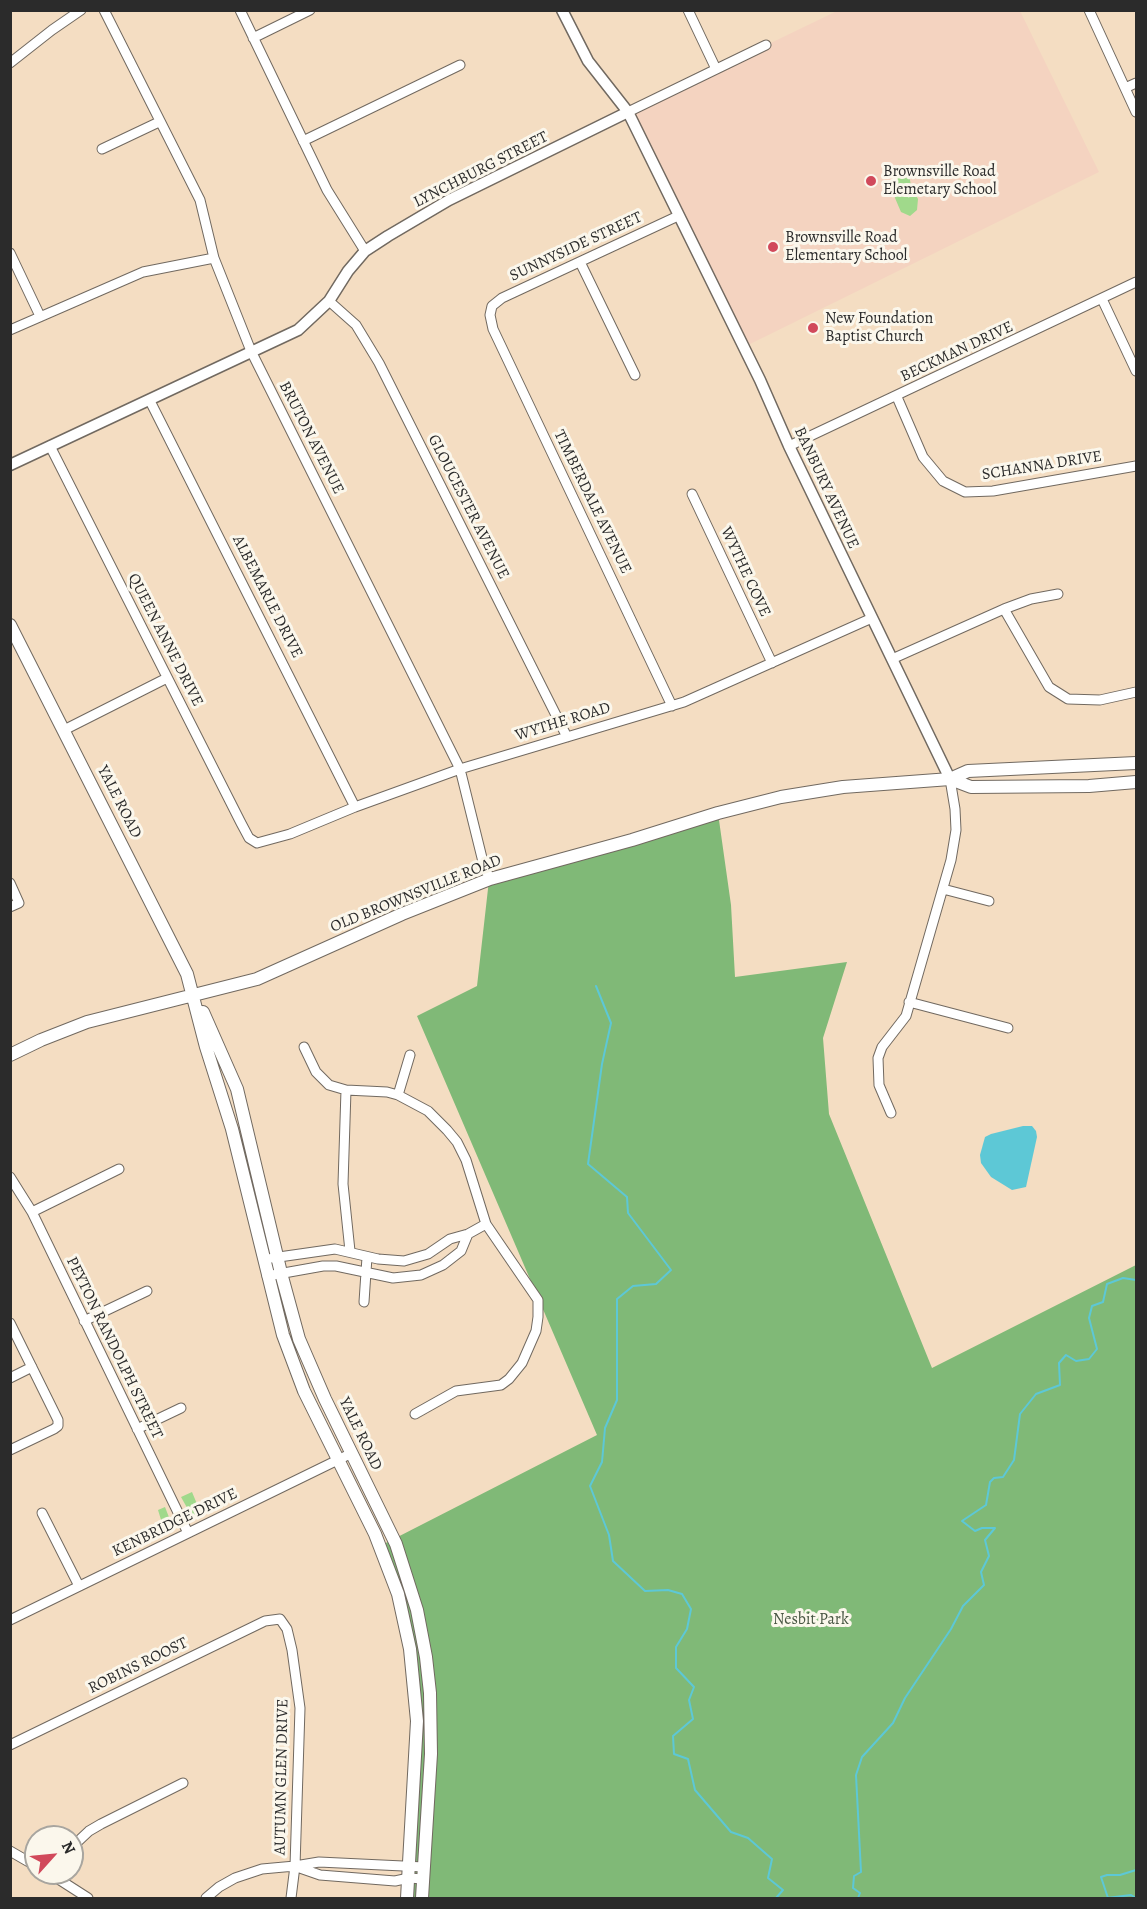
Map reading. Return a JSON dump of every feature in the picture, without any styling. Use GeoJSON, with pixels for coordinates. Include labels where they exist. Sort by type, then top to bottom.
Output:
{"type":"FeatureCollection","features":[{"type":"Feature","properties":{"kind":"main road","name":"YALE ROAD"},"geometry":{"type":"LineString","coordinates":[[10,624],[187,974],[206,1047],[232,1129],[283,1335],[296,1373],[384,1553],[400,1605],[415,1685],[417,1742],[407,1899]]}},
{"type":"Feature","properties":{"kind":"main road"},"geometry":{"type":"LineString","coordinates":[[950,779],[968,771],[1137,763]]}},
{"type":"Feature","properties":{"kind":"main road"},"geometry":{"type":"LineString","coordinates":[[950,779],[971,787],[1089,786],[1137,782]]}},
{"type":"Feature","properties":{"kind":"main road","name":"OLD BROWNSVILLE ROAD"},"geometry":{"type":"LineString","coordinates":[[10,1055],[87,1022],[257,980],[402,914],[490,879],[781,797],[843,787],[950,779]]}},
{"type":"Feature","properties":{"kind":"main road","name":"YALE ROAD"},"geometry":{"type":"LineString","coordinates":[[193,995],[212,1030],[237,1089],[299,1339],[312,1372],[396,1544],[423,1635],[430,1693],[431,1754],[422,1899]]}},
{"type":"Feature","properties":{"kind":"street"},"geometry":{"type":"LineString","coordinates":[[10,63],[81,10]]}},
{"type":"Feature","properties":{"kind":"street","name":"BRUTON AVENUE"},"geometry":{"type":"LineString","coordinates":[[104,10],[200,200],[214,258],[251,351],[460,769],[484,866],[490,879]]}},
{"type":"Feature","properties":{"kind":"street"},"geometry":{"type":"LineString","coordinates":[[240,10],[327,190],[365,251]]}},
{"type":"Feature","properties":{"kind":"street"},"geometry":{"type":"LineString","coordinates":[[253,38],[310,10]]}},
{"type":"Feature","properties":{"kind":"street","name":"BANBURY AVENUE"},"geometry":{"type":"LineString","coordinates":[[562,10],[588,61],[628,112],[760,380],[789,446],[950,779],[956,830],[951,860],[906,1016],[882,1047],[878,1058],[879,1085],[891,1113]]}},
{"type":"Feature","properties":{"kind":"street"},"geometry":{"type":"LineString","coordinates":[[688,10],[716,69]]}},
{"type":"Feature","properties":{"kind":"street"},"geometry":{"type":"LineString","coordinates":[[1089,10],[1137,112]]}},
{"type":"Feature","properties":{"kind":"street","name":"LYNCHBURG STREET"},"geometry":{"type":"LineString","coordinates":[[10,465],[298,330],[329,301],[348,271],[365,251],[441,204],[766,45]]}},
{"type":"Feature","properties":{"kind":"street"},"geometry":{"type":"LineString","coordinates":[[303,141],[460,65]]}},
{"type":"Feature","properties":{"kind":"street"},"geometry":{"type":"LineString","coordinates":[[1125,88],[1137,83]]}},
{"type":"Feature","properties":{"kind":"street"},"geometry":{"type":"LineString","coordinates":[[102,149],[159,122]]}},
{"type":"Feature","properties":{"kind":"street","name":"SUNNYSIDE STREET"},"geometry":{"type":"LineString","coordinates":[[491,310],[492,306],[502,298],[678,216]]}},
{"type":"Feature","properties":{"kind":"street"},"geometry":{"type":"LineString","coordinates":[[10,253],[40,315]]}},
{"type":"Feature","properties":{"kind":"street"},"geometry":{"type":"LineString","coordinates":[[10,330],[143,272],[214,258]]}},
{"type":"Feature","properties":{"kind":"street"},"geometry":{"type":"LineString","coordinates":[[580,262],[635,375]]}},
{"type":"Feature","properties":{"kind":"street","name":"BECKMAN DRIVE"},"geometry":{"type":"LineString","coordinates":[[789,446],[1137,282]]}},
{"type":"Feature","properties":{"kind":"street"},"geometry":{"type":"LineString","coordinates":[[1102,299],[1137,371]]}},
{"type":"Feature","properties":{"kind":"street","name":"GLOUCESTER AVENUE"},"geometry":{"type":"LineString","coordinates":[[329,301],[356,325],[379,363],[567,736]]}},
{"type":"Feature","properties":{"kind":"street","name":"TIMBERDALE AVENUE"},"geometry":{"type":"LineString","coordinates":[[491,310],[493,329],[672,706]]}},
{"type":"Feature","properties":{"kind":"street","name":"SCHANNA DRIVE"},"geometry":{"type":"LineString","coordinates":[[897,397],[924,457],[943,481],[965,492],[993,491],[1137,466]]}},
{"type":"Feature","properties":{"kind":"street","name":"ALBEMARLE DRIVE"},"geometry":{"type":"LineString","coordinates":[[150,401],[355,807]]}},
{"type":"Feature","properties":{"kind":"street","name":"QUEEN ANNE DRIVE"},"geometry":{"type":"LineString","coordinates":[[50,446],[241,823],[249,838],[257,843]]}},
{"type":"Feature","properties":{"kind":"street","name":"WYTHE COVE"},"geometry":{"type":"LineString","coordinates":[[692,494],[772,663]]}},
{"type":"Feature","properties":{"kind":"street"},"geometry":{"type":"LineString","coordinates":[[892,659],[1004,609],[1031,599],[1058,594]]}},
{"type":"Feature","properties":{"kind":"street"},"geometry":{"type":"LineString","coordinates":[[1004,609],[1048,687],[1068,699],[1100,700],[1137,692]]}},
{"type":"Feature","properties":{"kind":"street","name":"WYTHE ROAD"},"geometry":{"type":"LineString","coordinates":[[257,843],[290,834],[355,807],[460,769],[672,706],[872,618]]}},
{"type":"Feature","properties":{"kind":"street"},"geometry":{"type":"LineString","coordinates":[[64,730],[167,678]]}},
{"type":"Feature","properties":{"kind":"street"},"geometry":{"type":"LineString","coordinates":[[10,883],[15,905]]}},
{"type":"Feature","properties":{"kind":"street"},"geometry":{"type":"LineString","coordinates":[[943,889],[988,901]]}},
{"type":"Feature","properties":{"kind":"street"},"geometry":{"type":"LineString","coordinates":[[909,1002],[1008,1028]]}},
{"type":"Feature","properties":{"kind":"street"},"geometry":{"type":"LineString","coordinates":[[304,1047],[321,1078],[329,1085],[346,1090],[387,1092],[398,1095],[428,1111],[457,1142],[466,1160],[486,1224],[538,1300],[536,1331],[522,1363],[506,1382],[501,1385],[456,1391],[415,1414]]}},
{"type":"Feature","properties":{"kind":"street"},"geometry":{"type":"LineString","coordinates":[[398,1095],[410,1055]]}},
{"type":"Feature","properties":{"kind":"street"},"geometry":{"type":"LineString","coordinates":[[346,1090],[343,1178],[350,1251]]}},
{"type":"Feature","properties":{"kind":"street"},"geometry":{"type":"LineString","coordinates":[[32,1212],[119,1169]]}},
{"type":"Feature","properties":{"kind":"street","name":"PEYTON RANDOLPH STREET"},"geometry":{"type":"LineString","coordinates":[[10,1177],[32,1212],[188,1533]]}},
{"type":"Feature","properties":{"kind":"street"},"geometry":{"type":"LineString","coordinates":[[263,1260],[335,1249],[367,1257],[404,1261],[428,1254],[450,1239],[468,1234],[486,1224]]}},
{"type":"Feature","properties":{"kind":"street"},"geometry":{"type":"LineString","coordinates":[[267,1276],[323,1266],[393,1278],[421,1275],[443,1265],[461,1251],[468,1234]]}},
{"type":"Feature","properties":{"kind":"street"},"geometry":{"type":"LineString","coordinates":[[364,1302],[367,1257]]}},
{"type":"Feature","properties":{"kind":"street"},"geometry":{"type":"LineString","coordinates":[[84,1321],[147,1290]]}},
{"type":"Feature","properties":{"kind":"street"},"geometry":{"type":"LineString","coordinates":[[10,1323],[58,1420],[58,1426],[10,1450]]}},
{"type":"Feature","properties":{"kind":"street"},"geometry":{"type":"LineString","coordinates":[[10,1378],[32,1367]]}},
{"type":"Feature","properties":{"kind":"street"},"geometry":{"type":"LineString","coordinates":[[137,1429],[181,1408]]}},
{"type":"Feature","properties":{"kind":"street","name":"KENBRIDGE DRIVE"},"geometry":{"type":"LineString","coordinates":[[10,1620],[352,1453]]}},
{"type":"Feature","properties":{"kind":"street"},"geometry":{"type":"LineString","coordinates":[[42,1513],[79,1586]]}},
{"type":"Feature","properties":{"kind":"street","name":"ROBINS ROOST"},"geometry":{"type":"LineString","coordinates":[[10,1745],[265,1621],[280,1619]]}},
{"type":"Feature","properties":{"kind":"street","name":"AUTUMN GLEN DRIVE"},"geometry":{"type":"LineString","coordinates":[[280,1619],[287,1629],[292,1650],[300,1708],[295,1866],[291,1899]]}},
{"type":"Feature","properties":{"kind":"street"},"geometry":{"type":"LineString","coordinates":[[84,1836],[101,1824],[183,1783]]}},
{"type":"Feature","properties":{"kind":"street"},"geometry":{"type":"LineString","coordinates":[[10,1851],[24,1859]]}},
{"type":"Feature","properties":{"kind":"street"},"geometry":{"type":"LineString","coordinates":[[207,1899],[219,1887],[245,1873],[319,1862],[424,1873]]}},
{"type":"Feature","properties":{"kind":"street"},"geometry":{"type":"LineString","coordinates":[[295,1866],[320,1875],[395,1881],[410,1872]]}},
{"type":"Feature","properties":{"kind":"street"},"geometry":{"type":"LineString","coordinates":[[68,1885],[88,1899]]}},
{"type":"Feature","properties":{"kind":"shaded area","name":"Brownsville Road Elemetary School"},"geometry":{"type":"Polygon","coordinates":[[[837,11],[1020,11],[1099,172],[744,347],[628,112],[837,11]]]}},
{"type":"Feature","properties":{"kind":"green space"},"geometry":{"type":"Polygon","coordinates":[[[896,171],[909,174],[911,186],[918,199],[917,210],[910,216],[901,212],[895,198],[896,188],[892,179],[896,171]]]}},
{"type":"Feature","properties":{"kind":"green space","name":"Nesbit Park"},"geometry":{"type":"Polygon","coordinates":[[[718,813],[731,905],[735,977],[847,962],[823,1038],[829,1114],[932,1368],[1136,1265],[1136,1898],[405,1898],[415,1726],[407,1644],[378,1547],[597,1435],[417,1016],[477,986],[489,880],[718,813]]]}},
{"type":"Feature","properties":{"kind":"green space"},"geometry":{"type":"Polygon","coordinates":[[[192,1492],[197,1504],[204,1505],[208,1512],[198,1516],[190,1513],[181,1497],[192,1492]]]}},
{"type":"Feature","properties":{"kind":"green space"},"geometry":{"type":"Polygon","coordinates":[[[165,1507],[172,1525],[163,1534],[158,1510],[165,1507]]]}},
{"type":"Feature","properties":{"kind":"water"},"geometry":{"type":"Polygon","coordinates":[[[1023,1126],[1032,1126],[1037,1137],[1026,1187],[1012,1190],[991,1177],[981,1163],[980,1155],[985,1137],[1023,1126]]]}},
{"type":"Feature","properties":{"kind":"waterway"},"geometry":{"type":"LineString","coordinates":[[596,986],[611,1023],[602,1064],[588,1164],[627,1197],[628,1213],[671,1270],[656,1284],[633,1286],[617,1299],[617,1400],[605,1428],[602,1462],[590,1486],[609,1535],[613,1561],[645,1591],[668,1590],[682,1594],[691,1609],[687,1629],[676,1647],[676,1668],[694,1687],[689,1700],[693,1719],[673,1736],[674,1754],[688,1759],[695,1790],[731,1832],[748,1838],[772,1859],[768,1878],[783,1890],[776,1898]]}},
{"type":"Feature","properties":{"kind":"waterway"},"geometry":{"type":"LineString","coordinates":[[858,1898],[860,1893],[853,1888],[854,1876],[861,1872],[856,1775],[862,1757],[893,1723],[905,1698],[951,1629],[963,1606],[984,1585],[981,1572],[989,1556],[985,1540],[995,1528],[982,1528],[975,1531],[962,1521],[986,1505],[990,1482],[994,1478],[1003,1477],[1014,1460],[1020,1414],[1036,1394],[1060,1385],[1059,1363],[1066,1355],[1076,1361],[1089,1359],[1097,1349],[1089,1318],[1092,1306],[1103,1302],[1107,1284],[1123,1278],[1136,1280]]}},
{"type":"Feature","properties":{"kind":"waterway"},"geometry":{"type":"LineString","coordinates":[[1108,1898],[1101,1877],[1136,1870]]}},
{"type":"Feature","properties":{"kind":"waterway"},"geometry":{"type":"LineString","coordinates":[[1107,1898],[1131,1895],[1136,1898]]}},
{"type":"Feature","properties":{"kind":"place","name":"Brownsville Road Elemetary School"},"geometry":{"type":"Point","coordinates":[871,181]}},
{"type":"Feature","properties":{"kind":"place","name":"Brownsville Road Elementary School"},"geometry":{"type":"Point","coordinates":[773,247]}},
{"type":"Feature","properties":{"kind":"place","name":"New Foundation Baptist Church"},"geometry":{"type":"Point","coordinates":[813,328]}}]}
